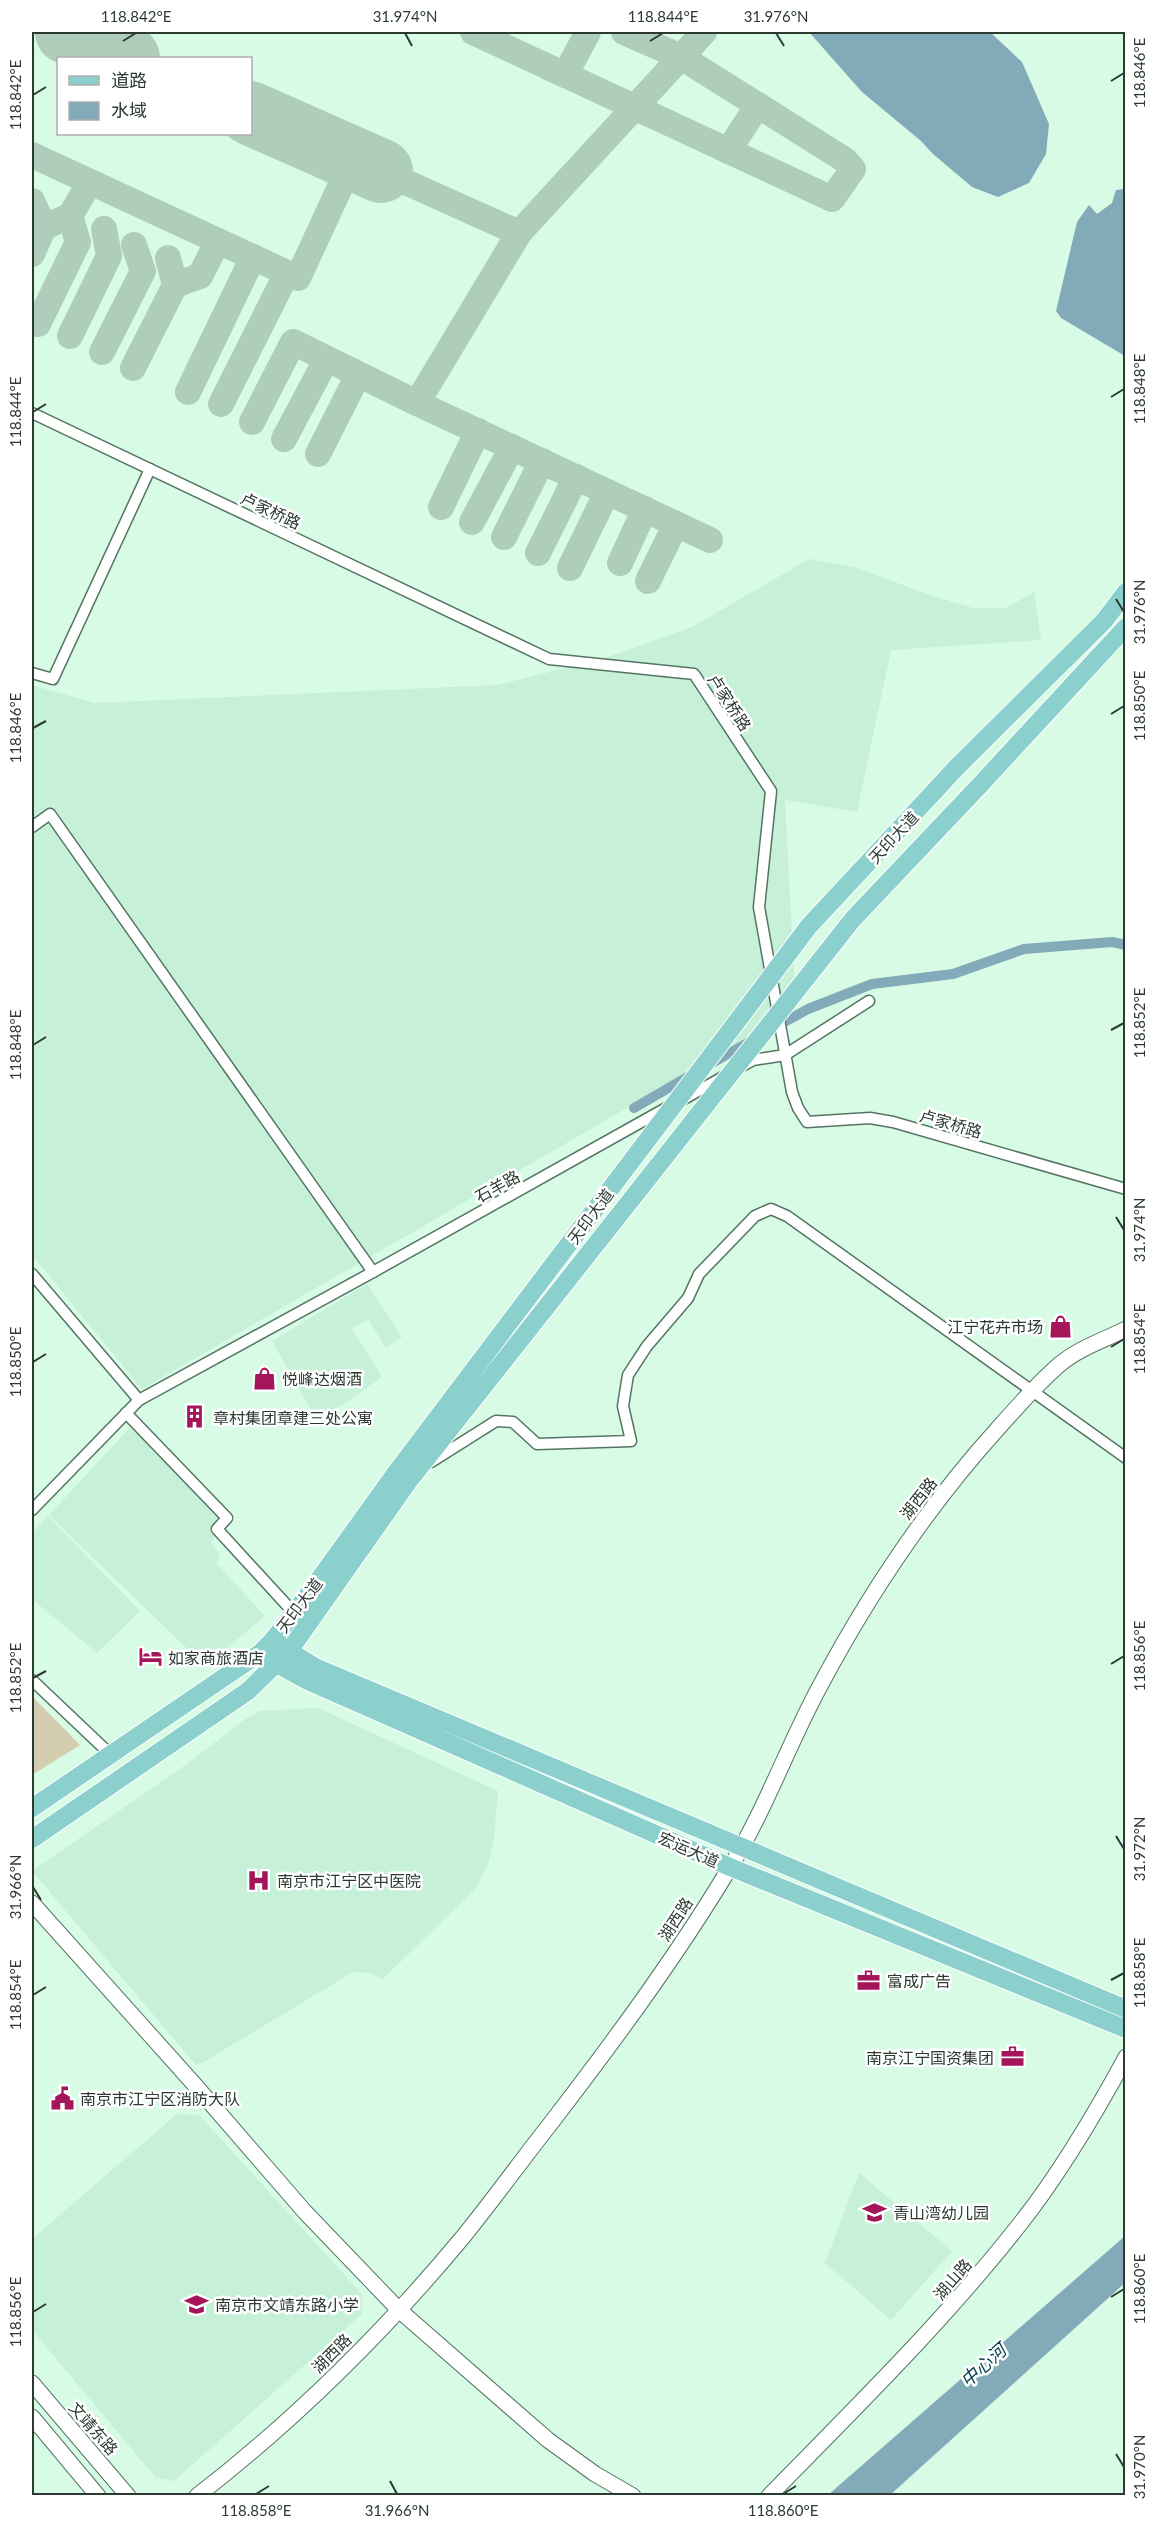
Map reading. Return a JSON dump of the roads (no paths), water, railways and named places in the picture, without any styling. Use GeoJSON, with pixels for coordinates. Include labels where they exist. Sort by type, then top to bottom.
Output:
{"type":"FeatureCollection","features":[{"type":"Feature","properties":{"kind":"main road","name":"天印大道"},"geometry":{"type":"LineString","coordinates":[[32,1839],[248,1691],[283,1658],[402,1478],[809,926],[957,768],[1104,621],[1125,592]]}},
{"type":"Feature","properties":{"kind":"main road","name":"天印大道"},"geometry":{"type":"LineString","coordinates":[[32,1808],[266,1647],[853,919],[1125,627]]}},
{"type":"Feature","properties":{"kind":"main road","name":"宏运大道"},"geometry":{"type":"LineString","coordinates":[[266,1647],[283,1658],[308,1681],[730,1868],[1125,2029]]}},
{"type":"Feature","properties":{"kind":"main road","name":"宏运大道"},"geometry":{"type":"LineString","coordinates":[[283,1658],[315,1667],[1125,2010]]}},
{"type":"Feature","properties":{"kind":"street","name":"卢家桥路"},"geometry":{"type":"LineString","coordinates":[[32,413],[549,659],[694,674],[771,791],[759,907],[792,1092],[807,1122],[870,1118],[893,1122],[1125,1189]]}},
{"type":"Feature","properties":{"kind":"street"},"geometry":{"type":"LineString","coordinates":[[32,673],[53,679],[150,469]]}},
{"type":"Feature","properties":{"kind":"street"},"geometry":{"type":"LineString","coordinates":[[32,827],[51,814],[373,1272]]}},
{"type":"Feature","properties":{"kind":"street","name":"石羊路"},"geometry":{"type":"LineString","coordinates":[[32,1510],[139,1400],[753,1060],[785,1055],[869,1001]]}},
{"type":"Feature","properties":{"kind":"street"},"geometry":{"type":"LineString","coordinates":[[402,1478],[496,1421],[513,1422],[537,1444],[631,1441],[623,1406],[628,1375],[647,1346],[688,1298],[699,1274],[754,1216],[771,1209],[787,1216],[1125,1458]]}},
{"type":"Feature","properties":{"kind":"street"},"geometry":{"type":"LineString","coordinates":[[32,1274],[139,1400]]}},
{"type":"Feature","properties":{"kind":"street","name":"湖西路"},"geometry":{"type":"LineString","coordinates":[[197,2496],[282,2427],[399,2310],[464,2236],[600,2058],[730,1868],[820,1686],[917,1527],[979,1449],[1060,1364],[1085,1347],[1125,1329]]}},
{"type":"Feature","properties":{"kind":"street"},"geometry":{"type":"LineString","coordinates":[[126,1413],[227,1518],[217,1529],[294,1613]]}},
{"type":"Feature","properties":{"kind":"street"},"geometry":{"type":"LineString","coordinates":[[32,1680],[110,1754]]}},
{"type":"Feature","properties":{"kind":"street"},"geometry":{"type":"LineString","coordinates":[[32,1903],[305,2212],[399,2310],[548,2440],[595,2474],[633,2496]]}},
{"type":"Feature","properties":{"kind":"street","name":"湖山路"},"geometry":{"type":"LineString","coordinates":[[769,2496],[944,2315],[1018,2227],[1086,2126],[1125,2057]]}},
{"type":"Feature","properties":{"kind":"street","name":"文靖东路"},"geometry":{"type":"LineString","coordinates":[[32,2383],[128,2496]]}},
{"type":"Feature","properties":{"kind":"street"},"geometry":{"type":"LineString","coordinates":[[32,2417],[98,2496]]}},
{"type":"Feature","properties":{"kind":"water"},"geometry":{"type":"Polygon","coordinates":[[[809,32],[990,32],[1022,62],[1049,124],[1046,154],[1029,183],[998,197],[972,187],[862,92],[809,32]]]}},
{"type":"Feature","properties":{"kind":"water"},"geometry":{"type":"Polygon","coordinates":[[[1126,189],[1125,356],[1061,318],[1056,311],[1077,222],[1089,205],[1097,214],[1112,203],[1116,190],[1126,189]]]}},
{"type":"Feature","properties":{"kind":"water","name":"中心河"},"geometry":{"type":"Polygon","coordinates":[[[1125,2236],[1125,2283],[890,2495],[828,2495],[1125,2236]]]}},
{"type":"Feature","properties":{"kind":"waterway"},"geometry":{"type":"LineString","coordinates":[[772,1029],[808,1009],[872,984],[953,974],[1024,949],[1112,942],[1126,945]]}},
{"type":"Feature","properties":{"kind":"waterway"},"geometry":{"type":"LineString","coordinates":[[707,1066],[751,1041]]}},
{"type":"Feature","properties":{"kind":"waterway"},"geometry":{"type":"LineString","coordinates":[[634,1108],[691,1075]]}},
{"type":"Feature","properties":{"kind":"place","name":"江宁花卉市场"},"geometry":{"type":"Point","coordinates":[1061,1326]}},
{"type":"Feature","properties":{"kind":"place","name":"悦峰达烟酒"},"geometry":{"type":"Point","coordinates":[264,1378]}},
{"type":"Feature","properties":{"kind":"place","name":"章村集团章建三处公寓"},"geometry":{"type":"Point","coordinates":[195,1417]}},
{"type":"Feature","properties":{"kind":"place","name":"如家商旅酒店"},"geometry":{"type":"Point","coordinates":[150,1657]}},
{"type":"Feature","properties":{"kind":"place","name":"南京市江宁区中医院"},"geometry":{"type":"Point","coordinates":[259,1880]}},
{"type":"Feature","properties":{"kind":"place","name":"富成广告"},"geometry":{"type":"Point","coordinates":[869,1980]}},
{"type":"Feature","properties":{"kind":"place","name":"南京江宁国资集团"},"geometry":{"type":"Point","coordinates":[1012,2057]}},
{"type":"Feature","properties":{"kind":"place","name":"南京市江宁区消防大队"},"geometry":{"type":"Point","coordinates":[62,2098]}},
{"type":"Feature","properties":{"kind":"place","name":"青山湾幼儿园"},"geometry":{"type":"Point","coordinates":[875,2212]}},
{"type":"Feature","properties":{"kind":"place","name":"南京市文靖东路小学"},"geometry":{"type":"Point","coordinates":[197,2304]}}]}
